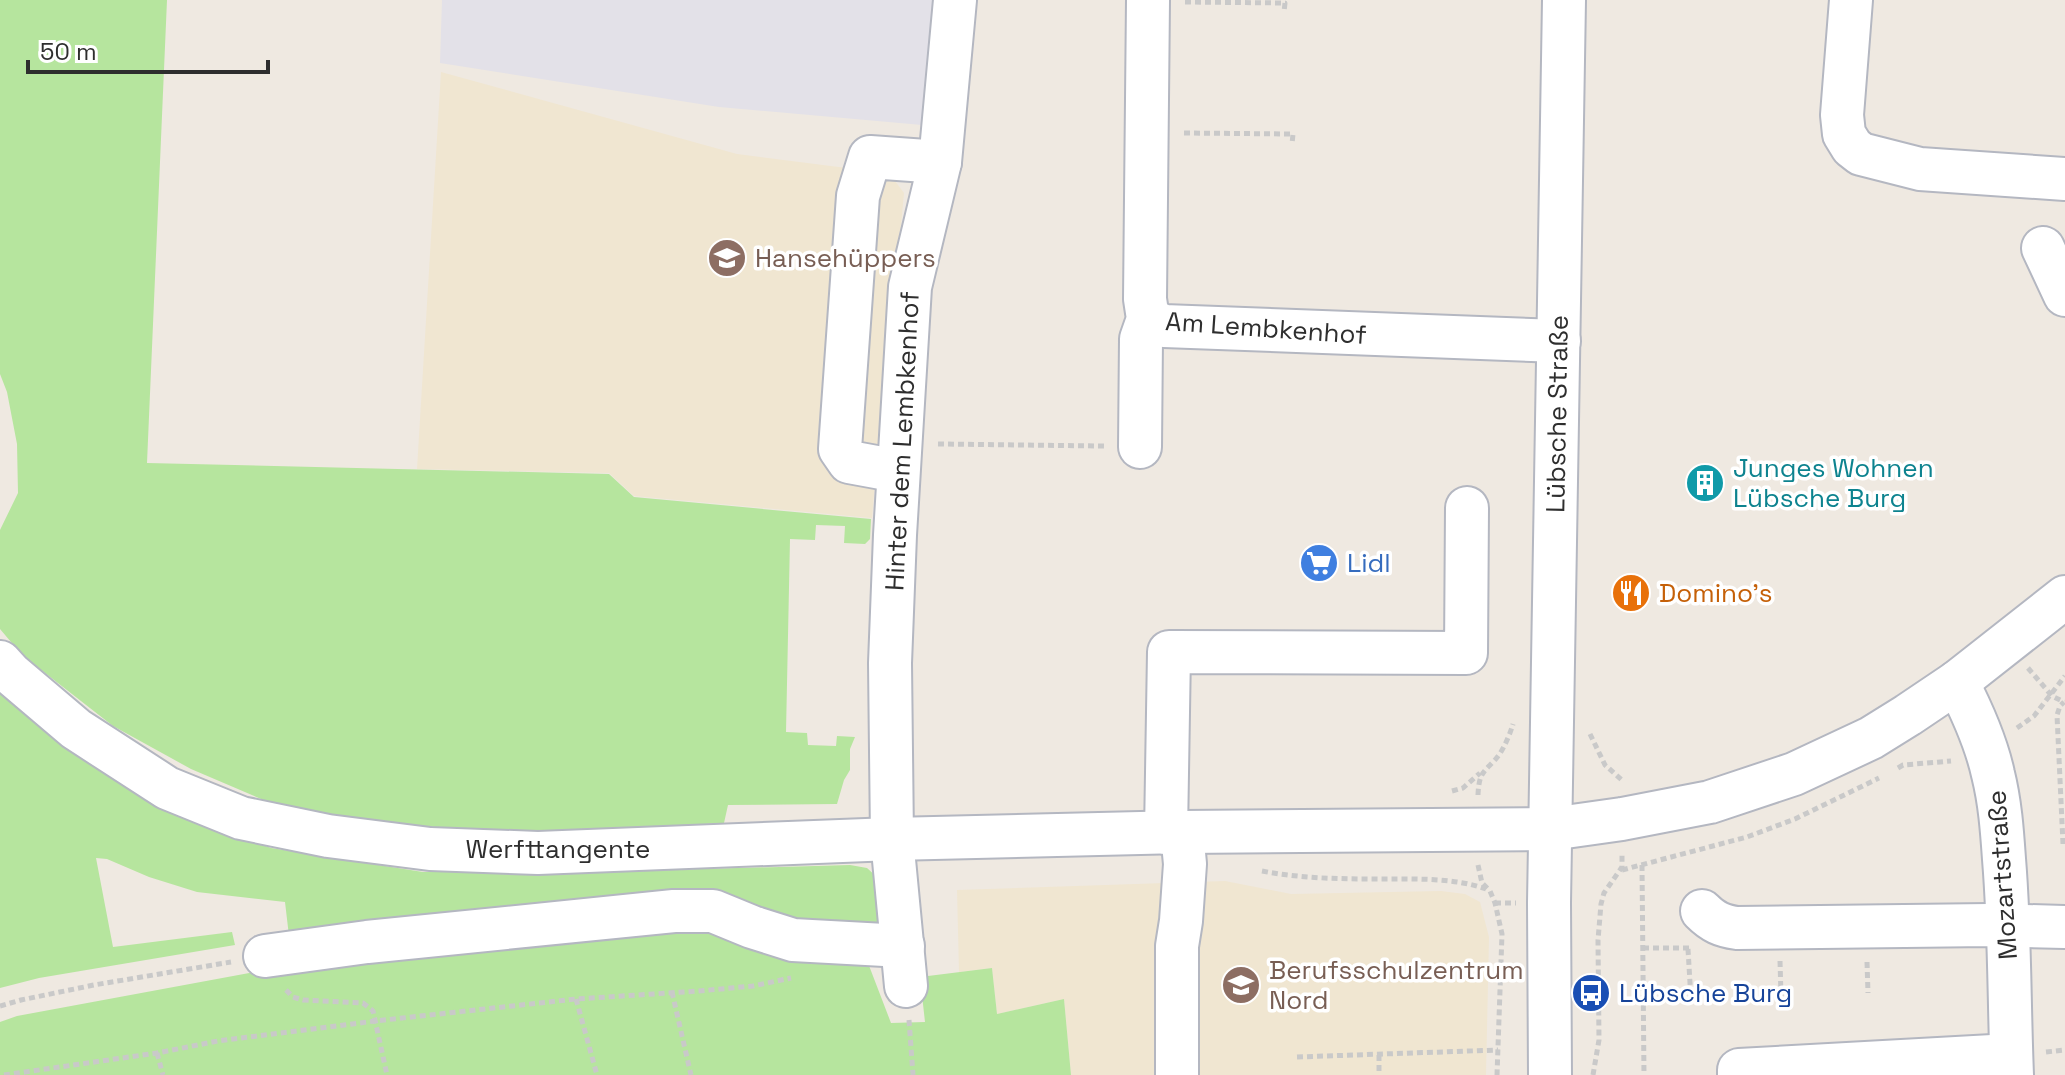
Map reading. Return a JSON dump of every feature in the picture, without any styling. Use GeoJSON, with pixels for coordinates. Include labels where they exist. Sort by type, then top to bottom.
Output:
{"type":"FeatureCollection","features":[{"type":"Feature","properties":{"kind":"street","name":"Hinter dem Lembkenhof"},"geometry":{"type":"LineString","coordinates":[[905,966],[892,839],[890,663],[899,457],[910,287],[940,162],[955,0]]}},
{"type":"Feature","properties":{"kind":"street","name":"Lübsche Straße"},"geometry":{"type":"LineString","coordinates":[[1550,1075],[1564,0]]}},
{"type":"Feature","properties":{"kind":"street"},"geometry":{"type":"LineString","coordinates":[[1851,0],[1842,115],[1844,134],[1852,147],[1861,154],[1920,169],[2065,179]]}},
{"type":"Feature","properties":{"kind":"street","name":"Am Lembkenhof"},"geometry":{"type":"LineString","coordinates":[[1148,1],[1145,299],[1148,319],[1164,326],[1559,341]]}},
{"type":"Feature","properties":{"kind":"street"},"geometry":{"type":"LineString","coordinates":[[899,457],[849,462],[840,449],[858,196],[870,157],[940,162]]}},
{"type":"Feature","properties":{"kind":"street"},"geometry":{"type":"LineString","coordinates":[[2043,248],[2065,295]]}},
{"type":"Feature","properties":{"kind":"street"},"geometry":{"type":"LineString","coordinates":[[1140,447],[1141,339],[1148,319]]}},
{"type":"Feature","properties":{"kind":"street"},"geometry":{"type":"LineString","coordinates":[[1177,1075],[1177,946],[1184,875],[1174,832],[1169,652],[1466,653],[1467,508]]}},
{"type":"Feature","properties":{"kind":"street"},"geometry":{"type":"LineString","coordinates":[[1174,832],[1551,829],[1710,802],[1794,774],[1871,738],[1957,682],[2065,597]]}},
{"type":"Feature","properties":{"kind":"street","name":"Werfttangente"},"geometry":{"type":"LineString","coordinates":[[0,662],[76,729],[167,788],[241,818],[328,836],[430,849],[538,853],[1174,832]]}},
{"type":"Feature","properties":{"kind":"street","name":"Mozartstraße"},"geometry":{"type":"LineString","coordinates":[[1957,682],[1993,770],[1999,805],[2008,925],[2012,1065]]}},
{"type":"Feature","properties":{"kind":"street"},"geometry":{"type":"LineString","coordinates":[[265,956],[367,942],[674,911],[713,911],[793,940],[905,966]]}},
{"type":"Feature","properties":{"kind":"street"},"geometry":{"type":"LineString","coordinates":[[1695,930],[1712,921],[1737,928],[2065,927]]}},
{"type":"Feature","properties":{"kind":"street"},"geometry":{"type":"LineString","coordinates":[[1739,1075],[1739,1070],[2012,1065]]}},
{"type":"Feature","properties":{"kind":"path"},"geometry":{"type":"LineString","coordinates":[[1148,1],[1285,3],[1284,12]]}},
{"type":"Feature","properties":{"kind":"path"},"geometry":{"type":"LineString","coordinates":[[1227,2],[1227,11]]}},
{"type":"Feature","properties":{"kind":"path"},"geometry":{"type":"LineString","coordinates":[[1147,132],[1293,134],[1292,144]]}},
{"type":"Feature","properties":{"kind":"path"},"geometry":{"type":"LineString","coordinates":[[1225,144],[1226,133]]}},
{"type":"Feature","properties":{"kind":"path"},"geometry":{"type":"LineString","coordinates":[[899,457],[1140,447]]}},
{"type":"Feature","properties":{"kind":"path"},"geometry":{"type":"LineString","coordinates":[[2052,696],[2064,702],[2057,715],[2063,844]]}},
{"type":"Feature","properties":{"kind":"path"},"geometry":{"type":"LineString","coordinates":[[1623,781],[1635,780]]}},
{"type":"Feature","properties":{"kind":"path"},"geometry":{"type":"LineString","coordinates":[[1593,1075],[1599,1040],[1598,940],[1601,904],[1604,893],[1622,867],[1622,854]]}},
{"type":"Feature","properties":{"kind":"path"},"geometry":{"type":"LineString","coordinates":[[1642,865],[1644,1075]]}},
{"type":"Feature","properties":{"kind":"path"},"geometry":{"type":"LineString","coordinates":[[1691,1000],[1695,930]]}},
{"type":"Feature","properties":{"kind":"path"},"geometry":{"type":"LineString","coordinates":[[0,1006],[94,985],[265,956],[282,986],[293,997],[363,1003],[373,1011],[387,1075]]}},
{"type":"Feature","properties":{"kind":"path"},"geometry":{"type":"LineString","coordinates":[[1779,959],[1781,996]]}},
{"type":"Feature","properties":{"kind":"path"},"geometry":{"type":"LineString","coordinates":[[1867,962],[1868,993]]}},
{"type":"Feature","properties":{"kind":"path"},"geometry":{"type":"LineString","coordinates":[[905,966],[913,1075]]}},
{"type":"Feature","properties":{"kind":"path"},"geometry":{"type":"LineString","coordinates":[[4,1075],[218,1041],[375,1021],[576,999],[753,986],[802,978]]}},
{"type":"Feature","properties":{"kind":"path"},"geometry":{"type":"LineString","coordinates":[[672,992],[691,1075]]}},
{"type":"Feature","properties":{"kind":"path"},"geometry":{"type":"LineString","coordinates":[[576,999],[597,1075]]}},
{"type":"Feature","properties":{"kind":"path"},"geometry":{"type":"LineString","coordinates":[[1297,1057],[1498,1050],[1497,1075]]}},
{"type":"Feature","properties":{"kind":"path"},"geometry":{"type":"LineString","coordinates":[[157,1053],[163,1075]]}},
{"type":"Feature","properties":{"kind":"path"},"geometry":{"type":"LineString","coordinates":[[1379,1055],[1379,1075]]}},
{"type":"Feature","properties":{"kind":"shaded area"},"geometry":{"type":"Polygon","coordinates":[[[442,0],[934,0],[922,125],[719,107],[440,63],[442,0]]]}},
{"type":"Feature","properties":{"kind":"shaded area"},"geometry":{"type":"Polygon","coordinates":[[[441,72],[737,154],[878,172],[892,177],[904,193],[893,268],[872,518],[634,496],[609,473],[417,469],[441,72]]]}},
{"type":"Feature","properties":{"kind":"shaded area","name":"Berufsschulzentrum Nord"},"geometry":{"type":"Polygon","coordinates":[[[1225,881],[1291,894],[1441,891],[1465,894],[1480,902],[1489,937],[1486,1075],[1071,1075],[1064,999],[997,1014],[992,968],[959,972],[957,890],[1225,881]]]}},
{"type":"Feature","properties":{"kind":"green space"},"geometry":{"type":"Polygon","coordinates":[[[0,0],[167,0],[147,463],[609,474],[634,497],[871,519],[870,539],[865,544],[844,543],[845,526],[816,525],[815,540],[790,539],[786,732],[807,733],[808,745],[836,746],[837,736],[855,737],[850,749],[850,770],[837,804],[728,805],[724,823],[506,835],[389,825],[275,805],[191,769],[113,726],[22,655],[0,629],[0,530],[18,493],[17,444],[7,392],[0,374],[0,0]]]}},
{"type":"Feature","properties":{"kind":"green space"},"geometry":{"type":"Polygon","coordinates":[[[0,691],[163,806],[271,848],[423,872],[850,865],[867,868],[878,878],[884,923],[866,931],[794,923],[289,936],[285,902],[197,892],[149,877],[107,859],[96,858],[113,947],[232,932],[235,945],[39,978],[0,988],[0,691]]]}},
{"type":"Feature","properties":{"kind":"green space"},"geometry":{"type":"Polygon","coordinates":[[[689,928],[868,963],[891,1023],[925,1022],[920,977],[992,968],[997,1014],[1064,999],[1071,1075],[0,1075],[0,1022],[17,1016],[287,966],[689,928]]]}},
{"type":"Feature","properties":{"kind":"place","name":"Hansehüppers"},"geometry":{"type":"Point","coordinates":[727,258]}},
{"type":"Feature","properties":{"kind":"place","name":"Junges Wohnen Lübsche Burg"},"geometry":{"type":"Point","coordinates":[1705,483]}},
{"type":"Feature","properties":{"kind":"place","name":"Lidl"},"geometry":{"type":"Point","coordinates":[1319,563]}},
{"type":"Feature","properties":{"kind":"place","name":"Domino's"},"geometry":{"type":"Point","coordinates":[1631,593]}},
{"type":"Feature","properties":{"kind":"place","name":"Berufsschulzentrum Nord"},"geometry":{"type":"Point","coordinates":[1241,985]}},
{"type":"Feature","properties":{"kind":"place","name":"Lübsche Burg"},"geometry":{"type":"Point","coordinates":[1591,993]}}]}
